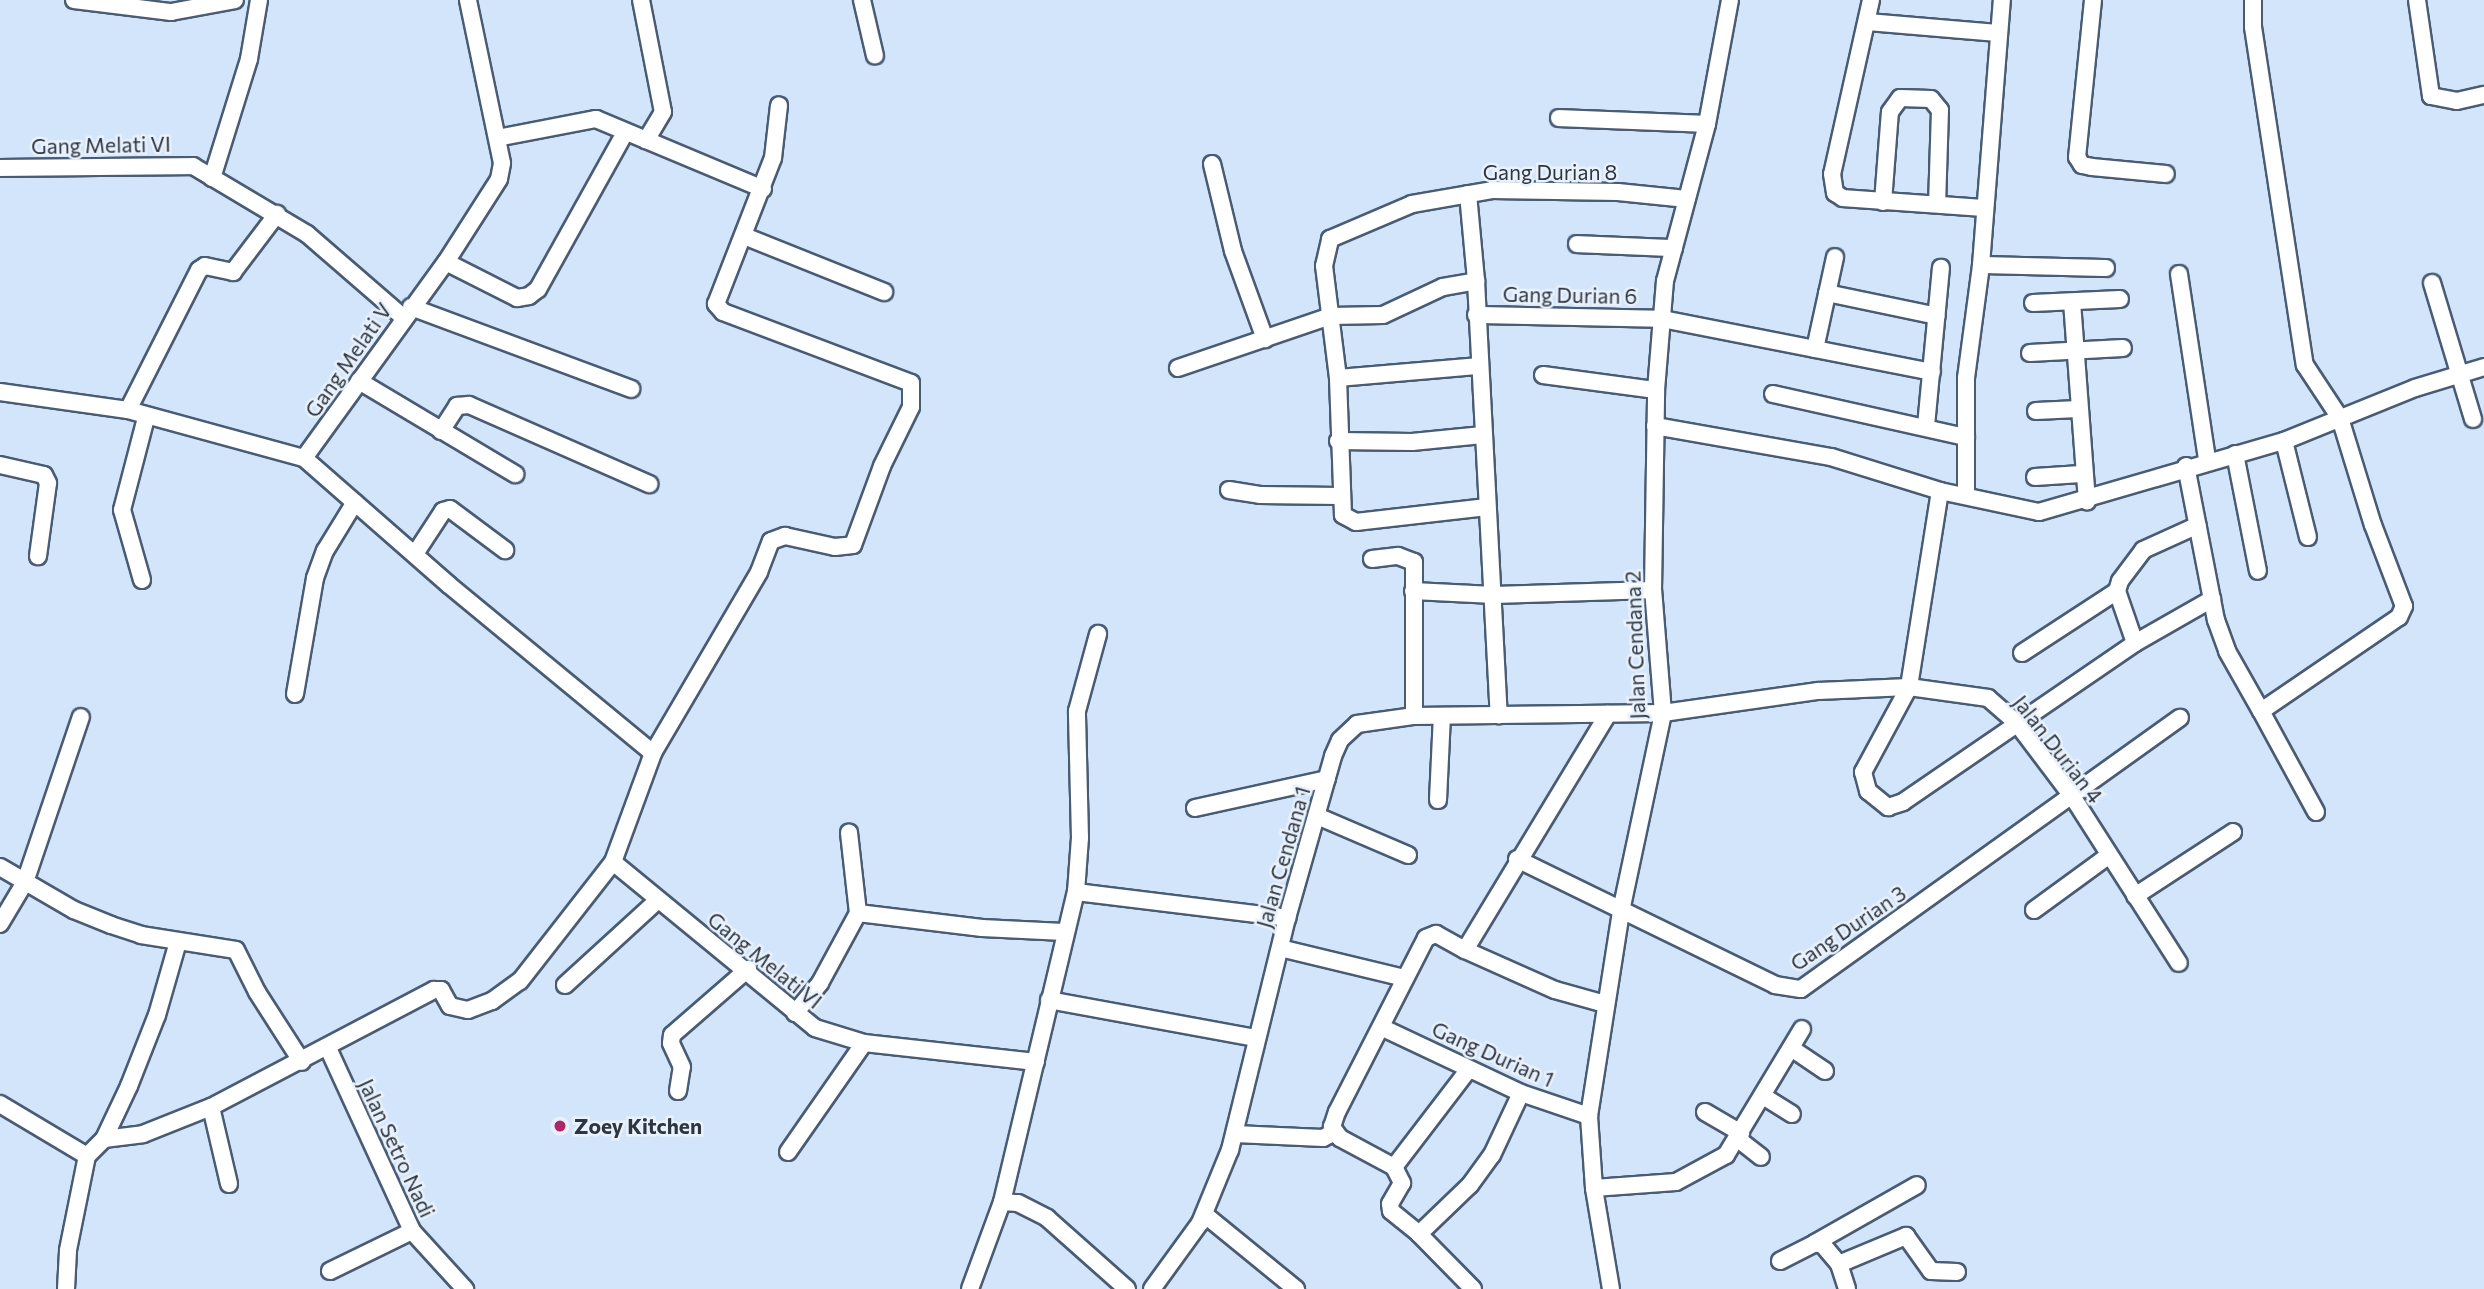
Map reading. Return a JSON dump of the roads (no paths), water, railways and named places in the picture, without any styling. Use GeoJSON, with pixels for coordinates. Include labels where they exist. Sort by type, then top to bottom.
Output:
{"type":"FeatureCollection","features":[{"type":"Feature","properties":{"kind":"street"},"geometry":{"type":"LineString","coordinates":[[74,0],[171,12],[234,0]]}},
{"type":"Feature","properties":{"kind":"street"},"geometry":{"type":"LineString","coordinates":[[212,178],[249,59],[259,0]]}},
{"type":"Feature","properties":{"kind":"street","name":"Gang Melati V"},"geometry":{"type":"LineString","coordinates":[[304,458],[446,262],[499,178],[502,163],[468,0]]}},
{"type":"Feature","properties":{"kind":"street"},"geometry":{"type":"LineString","coordinates":[[641,0],[663,112],[646,139]]}},
{"type":"Feature","properties":{"kind":"street"},"geometry":{"type":"LineString","coordinates":[[862,0],[875,56]]}},
{"type":"Feature","properties":{"kind":"street","name":"Jalan Cendana 2"},"geometry":{"type":"LineString","coordinates":[[1611,1289],[1594,1188],[1588,1116],[1621,911],[1662,713],[1653,590],[1656,390],[1662,319],[1674,248],[1707,124],[1730,0]]}},
{"type":"Feature","properties":{"kind":"street"},"geometry":{"type":"LineString","coordinates":[[1871,0],[1832,184],[1843,198],[1983,208]]}},
{"type":"Feature","properties":{"kind":"street"},"geometry":{"type":"LineString","coordinates":[[1966,496],[1966,378],[1981,265],[1983,208],[2002,0]]}},
{"type":"Feature","properties":{"kind":"street"},"geometry":{"type":"LineString","coordinates":[[2093,0],[2077,157],[2082,165],[2092,167],[2166,174]]}},
{"type":"Feature","properties":{"kind":"street"},"geometry":{"type":"LineString","coordinates":[[2253,0],[2253,27],[2305,365],[2340,418],[2372,525],[2402,597],[2402,611],[2261,711]]}},
{"type":"Feature","properties":{"kind":"street"},"geometry":{"type":"LineString","coordinates":[[2417,0],[2431,96],[2457,101],[2484,95]]}},
{"type":"Feature","properties":{"kind":"street"},"geometry":{"type":"LineString","coordinates":[[1867,22],[1999,33]]}},
{"type":"Feature","properties":{"kind":"street"},"geometry":{"type":"LineString","coordinates":[[1883,202],[1890,112],[1900,99],[1931,99],[1940,110],[1937,204]]}},
{"type":"Feature","properties":{"kind":"street"},"geometry":{"type":"LineString","coordinates":[[104,1139],[143,1135],[211,1107],[302,1062],[434,990],[441,990],[457,1010],[492,1001],[520,981],[613,862],[653,753],[759,572],[771,541],[785,536],[835,547],[853,545],[882,466],[911,407],[913,391],[906,378],[719,310],[715,296],[744,236],[763,188],[773,158],[779,106]]}},
{"type":"Feature","properties":{"kind":"street"},"geometry":{"type":"LineString","coordinates":[[1559,118],[1707,124]]}},
{"type":"Feature","properties":{"kind":"street"},"geometry":{"type":"LineString","coordinates":[[497,138],[583,119],[596,119],[763,188]]}},
{"type":"Feature","properties":{"kind":"street"},"geometry":{"type":"LineString","coordinates":[[446,262],[517,298],[529,296],[538,289],[625,133]]}},
{"type":"Feature","properties":{"kind":"street","name":"Gang Melati VI"},"geometry":{"type":"LineString","coordinates":[[0,168],[179,164],[212,178],[277,214],[408,313],[631,389]]}},
{"type":"Feature","properties":{"kind":"street"},"geometry":{"type":"LineString","coordinates":[[1212,164],[1233,251],[1265,339]]}},
{"type":"Feature","properties":{"kind":"street","name":"Gang Durian 8"},"geometry":{"type":"LineString","coordinates":[[1331,316],[1324,266],[1330,240],[1412,204],[1468,194],[1618,192],[1687,199]]}},
{"type":"Feature","properties":{"kind":"street"},"geometry":{"type":"LineString","coordinates":[[1468,194],[1476,281],[1499,715]]}},
{"type":"Feature","properties":{"kind":"street"},"geometry":{"type":"LineString","coordinates":[[128,410],[199,270],[205,266],[233,272],[277,214]]}},
{"type":"Feature","properties":{"kind":"street"},"geometry":{"type":"LineString","coordinates":[[744,236],[884,292]]}},
{"type":"Feature","properties":{"kind":"street"},"geometry":{"type":"LineString","coordinates":[[1577,244],[1674,248]]}},
{"type":"Feature","properties":{"kind":"street"},"geometry":{"type":"LineString","coordinates":[[1815,349],[1835,257]]}},
{"type":"Feature","properties":{"kind":"street"},"geometry":{"type":"LineString","coordinates":[[1981,265],[2106,268]]}},
{"type":"Feature","properties":{"kind":"street"},"geometry":{"type":"LineString","coordinates":[[1926,426],[1941,268]]}},
{"type":"Feature","properties":{"kind":"street"},"geometry":{"type":"LineString","coordinates":[[2179,274],[2207,460]]}},
{"type":"Feature","properties":{"kind":"street"},"geometry":{"type":"LineString","coordinates":[[1178,368],[1331,316],[1383,315],[1443,287],[1476,281]]}},
{"type":"Feature","properties":{"kind":"street"},"geometry":{"type":"LineString","coordinates":[[2432,283],[2456,373],[2473,419]]}},
{"type":"Feature","properties":{"kind":"street"},"geometry":{"type":"LineString","coordinates":[[1827,293],[1937,316]]}},
{"type":"Feature","properties":{"kind":"street"},"geometry":{"type":"LineString","coordinates":[[2033,303],[2120,299]]}},
{"type":"Feature","properties":{"kind":"street"},"geometry":{"type":"LineString","coordinates":[[2072,302],[2077,349],[2081,474],[2087,501]]}},
{"type":"Feature","properties":{"kind":"street","name":"Gang Durian 6"},"geometry":{"type":"LineString","coordinates":[[1476,315],[1662,319],[1932,372]]}},
{"type":"Feature","properties":{"kind":"street"},"geometry":{"type":"LineString","coordinates":[[1331,316],[1338,379],[1339,496],[1343,515],[1356,522],[1487,506]]}},
{"type":"Feature","properties":{"kind":"street"},"geometry":{"type":"LineString","coordinates":[[2030,353],[2123,348]]}},
{"type":"Feature","properties":{"kind":"street"},"geometry":{"type":"LineString","coordinates":[[1338,379],[1479,366]]}},
{"type":"Feature","properties":{"kind":"street"},"geometry":{"type":"LineString","coordinates":[[1655,426],[1831,457],[1940,491],[2039,512],[2087,501],[2207,460],[2284,442],[2456,373],[2484,367]]}},
{"type":"Feature","properties":{"kind":"street"},"geometry":{"type":"LineString","coordinates":[[1543,375],[1656,390]]}},
{"type":"Feature","properties":{"kind":"street"},"geometry":{"type":"LineString","coordinates":[[359,381],[515,474]]}},
{"type":"Feature","properties":{"kind":"street"},"geometry":{"type":"LineString","coordinates":[[0,392],[128,410],[146,418],[304,458],[653,753]]}},
{"type":"Feature","properties":{"kind":"street"},"geometry":{"type":"LineString","coordinates":[[1773,394],[1966,437]]}},
{"type":"Feature","properties":{"kind":"street"},"geometry":{"type":"LineString","coordinates":[[440,431],[457,406],[469,405],[649,484]]}},
{"type":"Feature","properties":{"kind":"street"},"geometry":{"type":"LineString","coordinates":[[2036,411],[2078,409]]}},
{"type":"Feature","properties":{"kind":"street"},"geometry":{"type":"LineString","coordinates":[[142,580],[125,534],[122,510],[146,418]]}},
{"type":"Feature","properties":{"kind":"street"},"geometry":{"type":"LineString","coordinates":[[1338,442],[1412,442],[1483,435]]}},
{"type":"Feature","properties":{"kind":"street"},"geometry":{"type":"LineString","coordinates":[[2284,442],[2308,537]]}},
{"type":"Feature","properties":{"kind":"street"},"geometry":{"type":"LineString","coordinates":[[2235,454],[2258,571]]}},
{"type":"Feature","properties":{"kind":"street"},"geometry":{"type":"LineString","coordinates":[[0,465],[40,471],[48,483],[38,556]]}},
{"type":"Feature","properties":{"kind":"street"},"geometry":{"type":"LineString","coordinates":[[2186,466],[2212,599],[2227,651],[2316,812]]}},
{"type":"Feature","properties":{"kind":"street"},"geometry":{"type":"LineString","coordinates":[[2035,477],[2081,474]]}},
{"type":"Feature","properties":{"kind":"street"},"geometry":{"type":"LineString","coordinates":[[1229,489],[1260,495],[1339,496]]}},
{"type":"Feature","properties":{"kind":"street"},"geometry":{"type":"LineString","coordinates":[[1940,491],[1909,687],[1863,772],[1868,791],[1888,807],[1903,802],[2016,722],[2135,643],[2212,599]]}},
{"type":"Feature","properties":{"kind":"street"},"geometry":{"type":"LineString","coordinates":[[295,694],[315,578],[355,502]]}},
{"type":"Feature","properties":{"kind":"street"},"geometry":{"type":"LineString","coordinates":[[415,554],[443,511],[450,509],[505,550]]}},
{"type":"Feature","properties":{"kind":"street"},"geometry":{"type":"LineString","coordinates":[[2022,653],[2118,591],[2143,550],[2198,524]]}},
{"type":"Feature","properties":{"kind":"street"},"geometry":{"type":"LineString","coordinates":[[1371,559],[1409,557],[1414,562],[1414,716]]}},
{"type":"Feature","properties":{"kind":"street"},"geometry":{"type":"LineString","coordinates":[[1413,591],[1494,596],[1653,590]]}},
{"type":"Feature","properties":{"kind":"street"},"geometry":{"type":"LineString","coordinates":[[2118,591],[2135,643]]}},
{"type":"Feature","properties":{"kind":"street"},"geometry":{"type":"LineString","coordinates":[[970,1289],[1002,1202],[1064,932],[1076,892],[1080,838],[1077,711],[1098,634]]}},
{"type":"Feature","properties":{"kind":"street","name":"Jalan Durian 4"},"geometry":{"type":"LineString","coordinates":[[1662,713],[1818,691],[1909,687],[1988,698],[2016,722],[2072,796],[2179,963]]}},
{"type":"Feature","properties":{"kind":"street","name":"Jalan Cendana 1"},"geometry":{"type":"LineString","coordinates":[[1152,1289],[1204,1214],[1235,1134],[1287,918],[1327,779],[1340,740],[1349,729],[1414,716],[1662,713]]}},
{"type":"Feature","properties":{"kind":"street"},"geometry":{"type":"LineString","coordinates":[[1465,950],[1517,859],[1608,714]]}},
{"type":"Feature","properties":{"kind":"street"},"geometry":{"type":"LineString","coordinates":[[1438,800],[1442,716]]}},
{"type":"Feature","properties":{"kind":"street"},"geometry":{"type":"LineString","coordinates":[[0,924],[25,882],[81,717]]}},
{"type":"Feature","properties":{"kind":"street","name":"Gang Durian 3"},"geometry":{"type":"LineString","coordinates":[[1517,859],[1775,985],[1801,989],[2180,718]]}},
{"type":"Feature","properties":{"kind":"street"},"geometry":{"type":"LineString","coordinates":[[1195,808],[1327,779]]}},
{"type":"Feature","properties":{"kind":"street"},"geometry":{"type":"LineString","coordinates":[[1317,816],[1408,855]]}},
{"type":"Feature","properties":{"kind":"street"},"geometry":{"type":"LineString","coordinates":[[2135,895],[2233,832]]}},
{"type":"Feature","properties":{"kind":"street"},"geometry":{"type":"LineString","coordinates":[[796,1013],[820,983],[858,913],[849,833]]}},
{"type":"Feature","properties":{"kind":"street"},"geometry":{"type":"LineString","coordinates":[[2034,910],[2108,856]]}},
{"type":"Feature","properties":{"kind":"street","name":"Gang Melati VI"},"geometry":{"type":"LineString","coordinates":[[613,862],[657,901],[748,970],[815,1028],[864,1043],[1036,1062]]}},
{"type":"Feature","properties":{"kind":"street"},"geometry":{"type":"LineString","coordinates":[[0,867],[74,910],[111,925],[178,942],[236,950],[257,992],[302,1062]]}},
{"type":"Feature","properties":{"kind":"street"},"geometry":{"type":"LineString","coordinates":[[1076,892],[1287,918]]}},
{"type":"Feature","properties":{"kind":"street"},"geometry":{"type":"LineString","coordinates":[[565,985],[657,901]]}},
{"type":"Feature","properties":{"kind":"street"},"geometry":{"type":"LineString","coordinates":[[858,913],[995,929],[1064,932]]}},
{"type":"Feature","properties":{"kind":"street"},"geometry":{"type":"LineString","coordinates":[[1335,1132],[1337,1112],[1383,1028],[1404,978],[1430,934],[1555,990],[1605,1004]]}},
{"type":"Feature","properties":{"kind":"street"},"geometry":{"type":"LineString","coordinates":[[66,1289],[68,1250],[87,1156],[104,1139],[157,1015],[178,942]]}},
{"type":"Feature","properties":{"kind":"street"},"geometry":{"type":"LineString","coordinates":[[1280,947],[1404,978]]}},
{"type":"Feature","properties":{"kind":"street"},"geometry":{"type":"LineString","coordinates":[[678,1091],[682,1061],[671,1044],[672,1035],[748,970]]}},
{"type":"Feature","properties":{"kind":"street"},"geometry":{"type":"LineString","coordinates":[[1049,1000],[1257,1038]]}},
{"type":"Feature","properties":{"kind":"street","name":"Gang Durian 1"},"geometry":{"type":"LineString","coordinates":[[1383,1028],[1521,1093],[1588,1116]]}},
{"type":"Feature","properties":{"kind":"street"},"geometry":{"type":"LineString","coordinates":[[1594,1188],[1676,1182],[1726,1155],[1740,1136],[1802,1029]]}},
{"type":"Feature","properties":{"kind":"street"},"geometry":{"type":"LineString","coordinates":[[788,1153],[864,1043]]}},
{"type":"Feature","properties":{"kind":"street","name":"Jalan Setro Nadi"},"geometry":{"type":"LineString","coordinates":[[328,1048],[412,1231],[465,1289]]}},
{"type":"Feature","properties":{"kind":"street"},"geometry":{"type":"LineString","coordinates":[[1791,1048],[1825,1071]]}},
{"type":"Feature","properties":{"kind":"street"},"geometry":{"type":"LineString","coordinates":[[1394,1167],[1469,1069]]}},
{"type":"Feature","properties":{"kind":"street"},"geometry":{"type":"LineString","coordinates":[[1419,1234],[1470,1185],[1492,1155],[1521,1093]]}},
{"type":"Feature","properties":{"kind":"street"},"geometry":{"type":"LineString","coordinates":[[1763,1096],[1792,1114]]}},
{"type":"Feature","properties":{"kind":"street"},"geometry":{"type":"LineString","coordinates":[[0,1104],[87,1156]]}},
{"type":"Feature","properties":{"kind":"street"},"geometry":{"type":"LineString","coordinates":[[211,1107],[229,1184]]}},
{"type":"Feature","properties":{"kind":"street"},"geometry":{"type":"LineString","coordinates":[[1705,1112],[1740,1136],[1761,1157]]}},
{"type":"Feature","properties":{"kind":"street"},"geometry":{"type":"LineString","coordinates":[[1235,1134],[1323,1138],[1335,1132]]}},
{"type":"Feature","properties":{"kind":"street"},"geometry":{"type":"LineString","coordinates":[[1335,1132],[1394,1167],[1402,1183],[1390,1204],[1391,1211],[1419,1234],[1473,1289]]}},
{"type":"Feature","properties":{"kind":"street"},"geometry":{"type":"LineString","coordinates":[[1780,1261],[1917,1185]]}},
{"type":"Feature","properties":{"kind":"street"},"geometry":{"type":"LineString","coordinates":[[1002,1202],[1018,1203],[1047,1218],[1127,1289]]}},
{"type":"Feature","properties":{"kind":"street"},"geometry":{"type":"LineString","coordinates":[[1204,1214],[1296,1289]]}},
{"type":"Feature","properties":{"kind":"street"},"geometry":{"type":"LineString","coordinates":[[330,1271],[412,1231]]}},
{"type":"Feature","properties":{"kind":"street"},"geometry":{"type":"LineString","coordinates":[[1839,1264],[1906,1236],[1931,1271],[1957,1272]]}},
{"type":"Feature","properties":{"kind":"street"},"geometry":{"type":"LineString","coordinates":[[1815,1243],[1828,1249],[1839,1264],[1847,1289]]}},
{"type":"Feature","properties":{"kind":"place","name":"Zoey Kitchen"},"geometry":{"type":"Point","coordinates":[560,1126]}}]}
